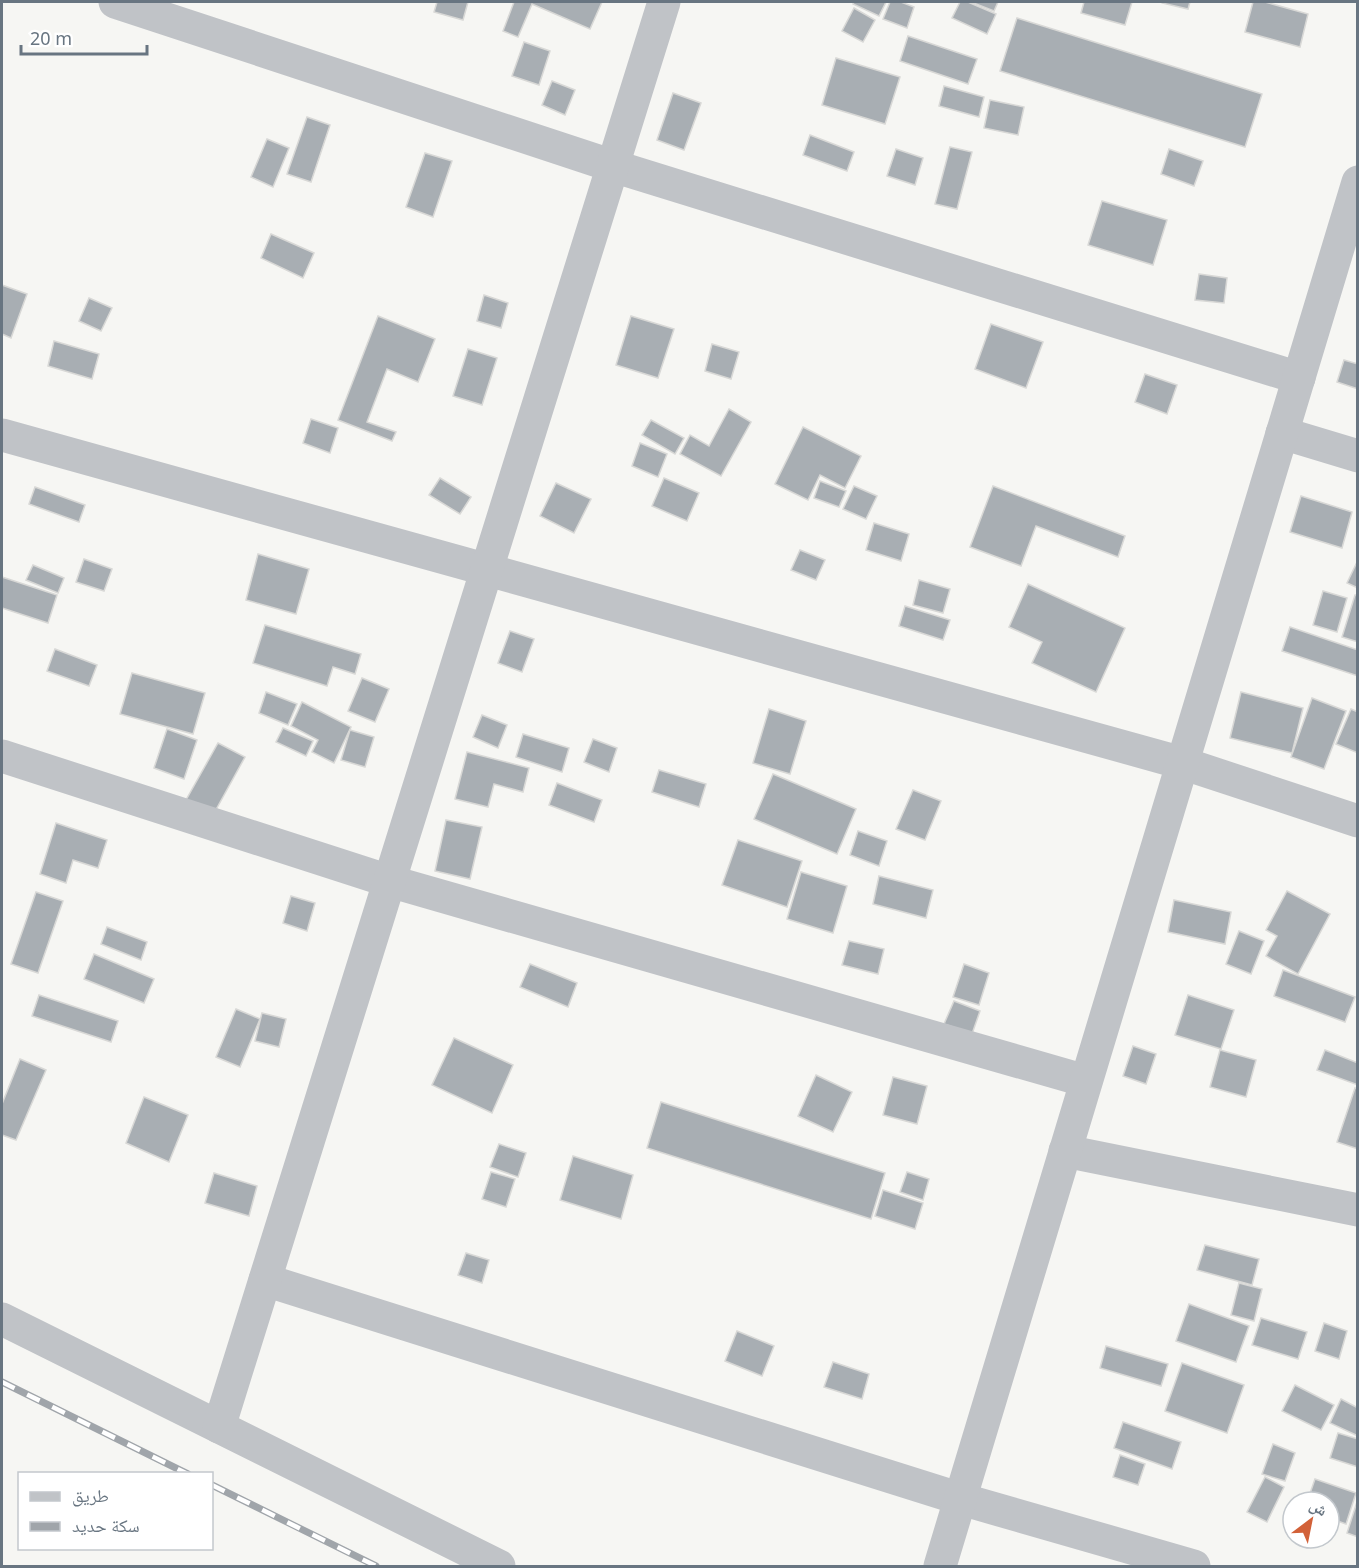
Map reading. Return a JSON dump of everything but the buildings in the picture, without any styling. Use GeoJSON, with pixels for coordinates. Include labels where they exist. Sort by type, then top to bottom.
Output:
{"type":"FeatureCollection","features":[{"type":"Feature","properties":{"kind":"street"},"geometry":{"type":"LineString","coordinates":[[115,2],[613,166],[1299,378]]}},
{"type":"Feature","properties":{"kind":"street"},"geometry":{"type":"LineString","coordinates":[[219,1427],[664,2]]}},
{"type":"Feature","properties":{"kind":"street"},"geometry":{"type":"LineString","coordinates":[[940,1566],[1358,182]]}},
{"type":"Feature","properties":{"kind":"street"},"geometry":{"type":"LineString","coordinates":[[1282,433],[1358,456]]}},
{"type":"Feature","properties":{"kind":"street"},"geometry":{"type":"LineString","coordinates":[[2,435],[1182,763],[1358,821]]}},
{"type":"Feature","properties":{"kind":"street"},"geometry":{"type":"LineString","coordinates":[[2,756],[389,881],[1086,1081]]}},
{"type":"Feature","properties":{"kind":"street"},"geometry":{"type":"LineString","coordinates":[[1065,1151],[1358,1210]]}},
{"type":"Feature","properties":{"kind":"street"},"geometry":{"type":"LineString","coordinates":[[265,1280],[961,1499],[1194,1566]]}},
{"type":"Feature","properties":{"kind":"street"},"geometry":{"type":"LineString","coordinates":[[2,1319],[499,1566]]}},
{"type":"Feature","properties":{"kind":"railway"},"geometry":{"type":"LineString","coordinates":[[2,1382],[184,1472]]}},
{"type":"Feature","properties":{"kind":"railway"},"geometry":{"type":"LineString","coordinates":[[213,1485],[376,1566]]}}]}
